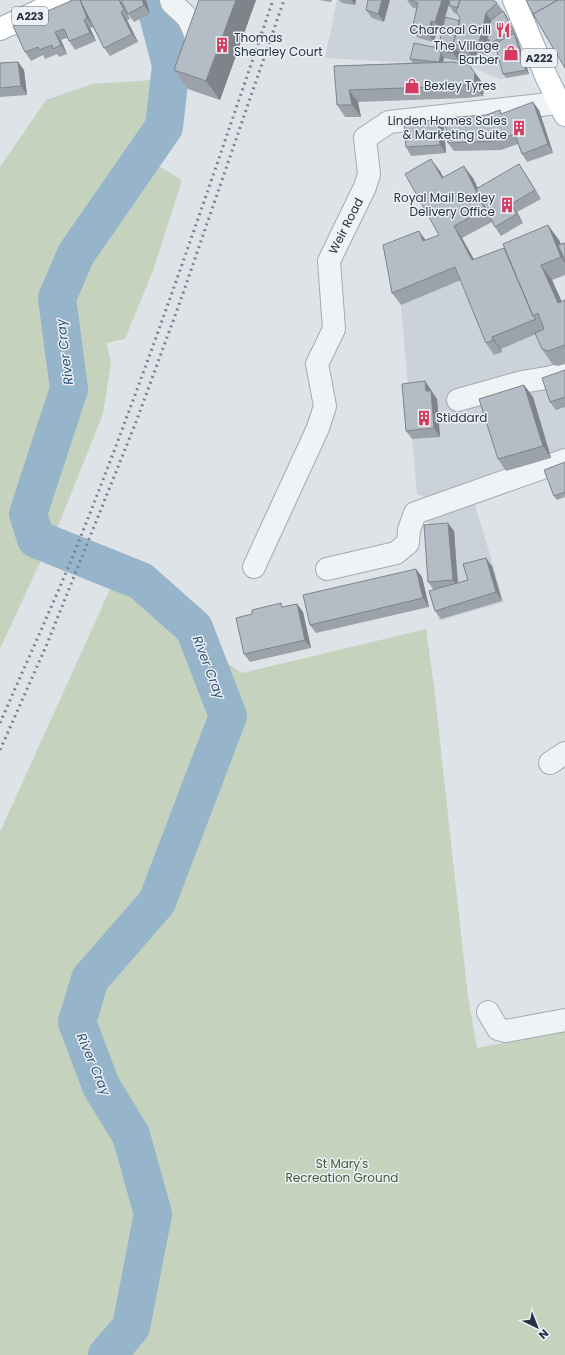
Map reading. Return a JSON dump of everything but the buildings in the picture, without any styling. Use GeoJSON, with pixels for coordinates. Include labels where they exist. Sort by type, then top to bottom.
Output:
{"type":"FeatureCollection","features":[{"type":"Feature","properties":{"kind":"main road","name":"A223"},"geometry":{"type":"LineString","coordinates":[[0,29],[24,19],[59,0]]}},
{"type":"Feature","properties":{"kind":"main road","name":"A222"},"geometry":{"type":"LineString","coordinates":[[514,0],[562,109]]}},
{"type":"Feature","properties":{"kind":"street"},"geometry":{"type":"LineString","coordinates":[[171,0],[172,3],[188,18],[195,33],[197,53]]}},
{"type":"Feature","properties":{"kind":"street","name":"Weir Road"},"geometry":{"type":"LineString","coordinates":[[254,567],[318,428],[324,406],[317,364],[334,329],[329,261],[366,187],[369,174],[365,138],[389,122],[562,109]]}},
{"type":"Feature","properties":{"kind":"street"},"geometry":{"type":"LineString","coordinates":[[458,400],[522,382],[552,377],[565,372]]}},
{"type":"Feature","properties":{"kind":"street"},"geometry":{"type":"LineString","coordinates":[[327,570],[396,553],[408,543],[409,530],[415,513],[565,460]]}},
{"type":"Feature","properties":{"kind":"street"},"geometry":{"type":"LineString","coordinates":[[488,1012],[498,1029],[506,1031],[565,1020]]}},
{"type":"Feature","properties":{"kind":"shaded area"},"geometry":{"type":"Polygon","coordinates":[[[337,0],[481,0],[506,15],[517,38],[529,74],[500,79],[477,69],[413,63],[325,58],[337,0]]]}},
{"type":"Feature","properties":{"kind":"shaded area"},"geometry":{"type":"Polygon","coordinates":[[[391,257],[464,279],[565,275],[552,280],[565,309],[565,454],[425,497],[417,494],[401,305],[391,257]]]}},
{"type":"Feature","properties":{"kind":"shaded area"},"geometry":{"type":"Polygon","coordinates":[[[474,501],[504,602],[439,621],[433,600],[428,513],[474,501]]]}},
{"type":"Feature","properties":{"kind":"green space"},"geometry":{"type":"Polygon","coordinates":[[[152,80],[156,82],[156,119],[139,146],[155,164],[182,180],[154,268],[125,339],[106,343],[111,362],[103,414],[53,539],[43,556],[0,649],[0,167],[46,100],[92,84],[152,80]]]}},
{"type":"Feature","properties":{"kind":"green space","name":"St Mary's Recreation Ground"},"geometry":{"type":"Polygon","coordinates":[[[112,585],[242,673],[426,629],[434,687],[468,997],[477,1048],[565,1031],[565,1355],[0,1355],[0,832],[112,585]]]}},
{"type":"Feature","properties":{"kind":"waterway","name":"River Cray"},"geometry":{"type":"LineString","coordinates":[[107,1355],[131,1327],[153,1214],[131,1135],[101,1086],[77,1022],[90,979],[157,902],[228,716],[194,628],[141,581],[36,539],[28,514],[69,389],[57,298],[76,254],[164,127],[171,65],[154,0]]}},
{"type":"Feature","properties":{"kind":"railway"},"geometry":{"type":"LineString","coordinates":[[0,723],[79,541],[131,407],[227,136],[273,0]]}},
{"type":"Feature","properties":{"kind":"railway"},"geometry":{"type":"LineString","coordinates":[[0,750],[47,644],[136,422],[180,302],[284,0]]}},
{"type":"Feature","properties":{"kind":"place","name":"Charcoal Grill"},"geometry":{"type":"Point","coordinates":[503,30]}},
{"type":"Feature","properties":{"kind":"place","name":"Thomas Shearley Court"},"geometry":{"type":"Point","coordinates":[222,45]}},
{"type":"Feature","properties":{"kind":"place","name":"The Village Barber"},"geometry":{"type":"Point","coordinates":[511,53]}},
{"type":"Feature","properties":{"kind":"place","name":"Bexley Tyres"},"geometry":{"type":"Point","coordinates":[412,86]}},
{"type":"Feature","properties":{"kind":"place","name":"Linden Homes Sales & Marketing Suite"},"geometry":{"type":"Point","coordinates":[519,128]}},
{"type":"Feature","properties":{"kind":"place","name":"Royal Mail Bexley Delivery Office"},"geometry":{"type":"Point","coordinates":[507,205]}},
{"type":"Feature","properties":{"kind":"place","name":"Stiddard"},"geometry":{"type":"Point","coordinates":[424,418]}}]}
